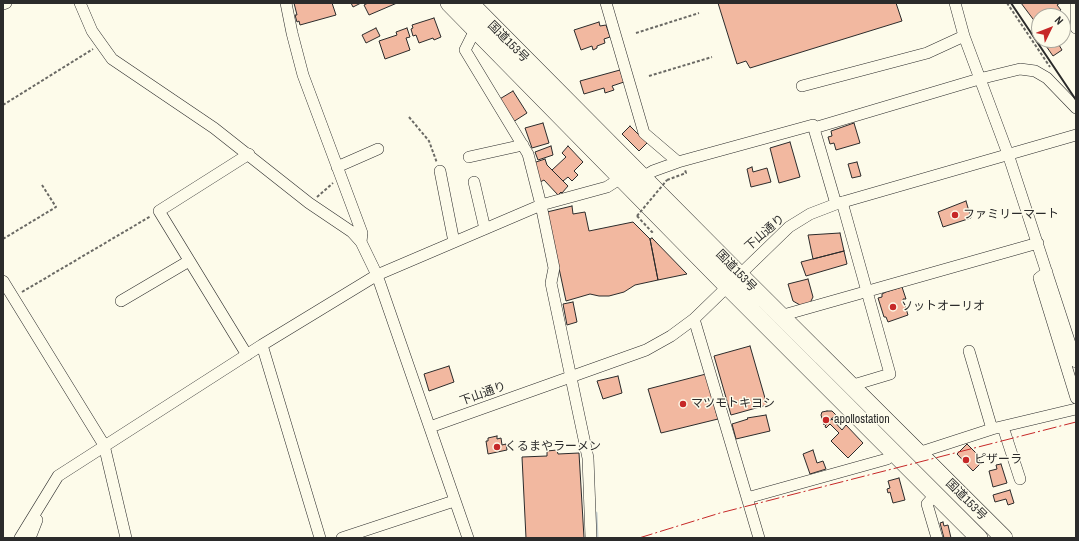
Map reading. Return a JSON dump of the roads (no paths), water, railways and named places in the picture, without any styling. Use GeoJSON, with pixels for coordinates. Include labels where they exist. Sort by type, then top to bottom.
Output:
{"type":"FeatureCollection","features":[{"type":"Feature","properties":{"kind":"highway","name":"国道153号"},"geometry":{"type":"LineString","coordinates":[[449,3],[620,178],[979,538]]}},
{"type":"Feature","properties":{"kind":"highway","name":"国道153号"},"geometry":{"type":"LineString","coordinates":[[470,3],[780,316],[1004,538]]}},
{"type":"Feature","properties":{"kind":"street"},"geometry":{"type":"LineString","coordinates":[[80,3],[92,31],[112,59],[249,154],[309,203],[352,232],[361,242],[377,275],[468,538]]}},
{"type":"Feature","properties":{"kind":"street"},"geometry":{"type":"LineString","coordinates":[[286,3],[303,75],[362,233],[361,242]]}},
{"type":"Feature","properties":{"kind":"street"},"geometry":{"type":"LineString","coordinates":[[606,3],[644,133],[678,162]]}},
{"type":"Feature","properties":{"kind":"street"},"geometry":{"type":"LineString","coordinates":[[955,3],[964,36],[1008,154],[1076,362]]}},
{"type":"Feature","properties":{"kind":"street"},"geometry":{"type":"LineString","coordinates":[[1076,3],[1076,28]]}},
{"type":"Feature","properties":{"kind":"street"},"geometry":{"type":"LineString","coordinates":[[475,30],[465,50],[528,154],[541,205],[554,268],[551,283],[588,458],[591,538]]}},
{"type":"Feature","properties":{"kind":"street"},"geometry":{"type":"LineString","coordinates":[[802,86],[927,53],[964,36]]}},
{"type":"Feature","properties":{"kind":"street"},"geometry":{"type":"LineString","coordinates":[[643,177],[653,171],[678,162],[813,126],[814,128],[979,79],[1020,69],[1035,71],[1047,78],[1076,108]]}},
{"type":"Feature","properties":{"kind":"street"},"geometry":{"type":"LineString","coordinates":[[814,128],[839,203],[890,374],[850,386]]}},
{"type":"Feature","properties":{"kind":"street","name":"下山通り"},"geometry":{"type":"LineString","coordinates":[[430,427],[646,350],[671,336],[694,319],[789,227],[810,214],[839,203],[1076,135]]}},
{"type":"Feature","properties":{"kind":"street"},"geometry":{"type":"LineString","coordinates":[[469,157],[523,144]]}},
{"type":"Feature","properties":{"kind":"street"},"geometry":{"type":"LineString","coordinates":[[339,172],[378,149]]}},
{"type":"Feature","properties":{"kind":"street"},"geometry":{"type":"LineString","coordinates":[[247,355],[159,212],[249,154]]}},
{"type":"Feature","properties":{"kind":"street"},"geometry":{"type":"LineString","coordinates":[[440,171],[454,242]]}},
{"type":"Feature","properties":{"kind":"street"},"geometry":{"type":"LineString","coordinates":[[20,538],[58,476],[104,445],[262,345],[377,275],[541,205],[607,187],[620,178]]}},
{"type":"Feature","properties":{"kind":"street"},"geometry":{"type":"LineString","coordinates":[[474,182],[486,229]]}},
{"type":"Feature","properties":{"kind":"street"},"geometry":{"type":"LineString","coordinates":[[780,316],[1038,243]]}},
{"type":"Feature","properties":{"kind":"street"},"geometry":{"type":"LineString","coordinates":[[121,301],[189,261]]}},
{"type":"Feature","properties":{"kind":"street"},"geometry":{"type":"LineString","coordinates":[[1047,272],[1039,278],[1076,398]]}},
{"type":"Feature","properties":{"kind":"street"},"geometry":{"type":"LineString","coordinates":[[3,281],[104,445],[126,538]]}},
{"type":"Feature","properties":{"kind":"street"},"geometry":{"type":"LineString","coordinates":[[694,319],[759,538]]}},
{"type":"Feature","properties":{"kind":"street"},"geometry":{"type":"LineString","coordinates":[[262,345],[320,538]]}},
{"type":"Feature","properties":{"kind":"street"},"geometry":{"type":"LineString","coordinates":[[969,351],[992,429]]}},
{"type":"Feature","properties":{"kind":"street"},"geometry":{"type":"LineString","coordinates":[[918,453],[992,429],[1076,409]]}},
{"type":"Feature","properties":{"kind":"street"},"geometry":{"type":"LineString","coordinates":[[1003,427],[1020,479]]}},
{"type":"Feature","properties":{"kind":"street"},"geometry":{"type":"LineString","coordinates":[[747,498],[887,459]]}},
{"type":"Feature","properties":{"kind":"street"},"geometry":{"type":"LineString","coordinates":[[935,495],[927,504],[937,538]]}},
{"type":"Feature","properties":{"kind":"street"},"geometry":{"type":"LineString","coordinates":[[30,538],[44,501]]}},
{"type":"Feature","properties":{"kind":"street"},"geometry":{"type":"LineString","coordinates":[[342,538],[454,501]]}},
{"type":"Feature","properties":{"kind":"waterway"},"geometry":{"type":"LineString","coordinates":[[596,513],[597,538]]}},
{"type":"Feature","properties":{"kind":"place","name":"ファミリーマート"},"geometry":{"type":"Point","coordinates":[955,215]}},
{"type":"Feature","properties":{"kind":"place","name":"ソットオーリオ"},"geometry":{"type":"Point","coordinates":[893,307]}},
{"type":"Feature","properties":{"kind":"place","name":"マツモトキヨシ"},"geometry":{"type":"Point","coordinates":[683,404]}},
{"type":"Feature","properties":{"kind":"place","name":"apollostation"},"geometry":{"type":"Point","coordinates":[826,420]}},
{"type":"Feature","properties":{"kind":"place","name":"くるまやラーメン"},"geometry":{"type":"Point","coordinates":[497,447]}},
{"type":"Feature","properties":{"kind":"place","name":"ピザーラ"},"geometry":{"type":"Point","coordinates":[966,460]}}]}
